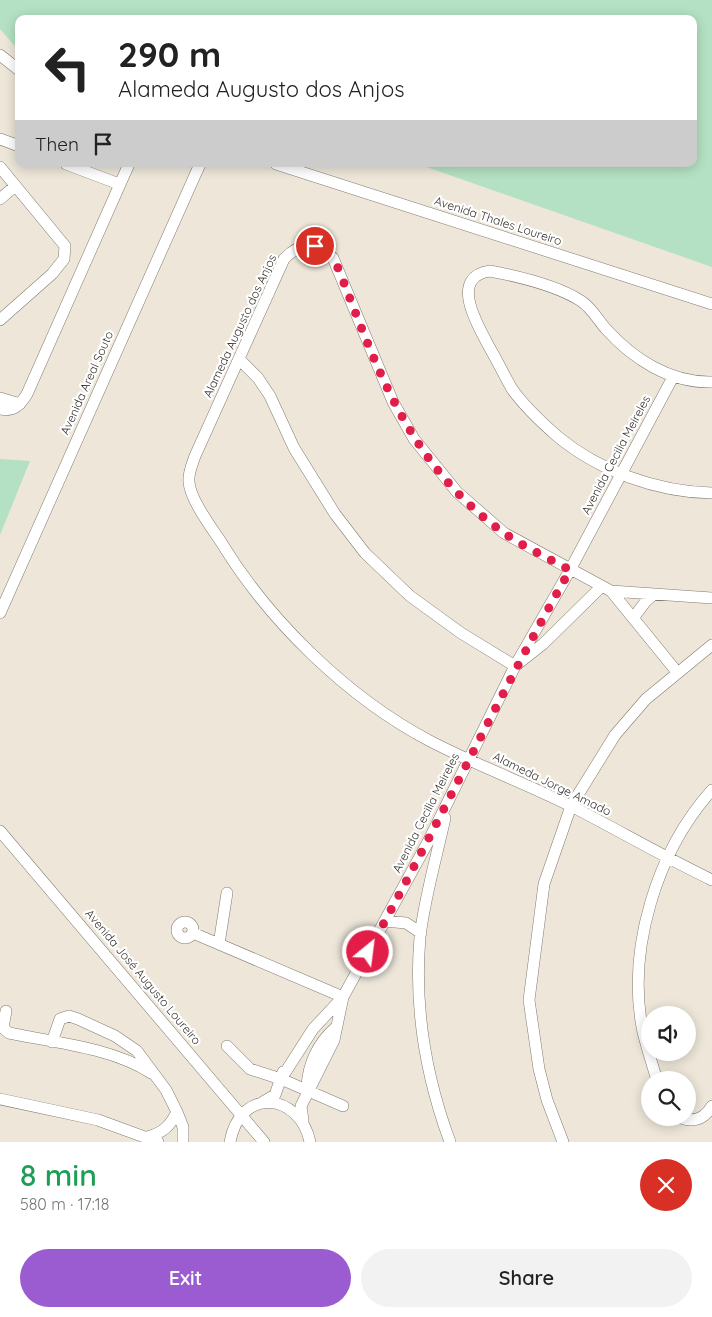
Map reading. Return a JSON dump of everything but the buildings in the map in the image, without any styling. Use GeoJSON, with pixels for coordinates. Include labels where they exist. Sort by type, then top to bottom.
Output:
{"type":"FeatureCollection","features":[{"type":"Feature","properties":{"kind":"street"},"geometry":{"type":"LineString","coordinates":[[0,56],[15,67]]}},
{"type":"Feature","properties":{"kind":"street"},"geometry":{"type":"LineString","coordinates":[[0,139],[15,145]]}},
{"type":"Feature","properties":{"kind":"street"},"geometry":{"type":"LineString","coordinates":[[0,167],[65,246],[64,259],[52,274],[0,320]]}},
{"type":"Feature","properties":{"kind":"street"},"geometry":{"type":"LineString","coordinates":[[74,167],[119,184]]}},
{"type":"Feature","properties":{"kind":"street"},"geometry":{"type":"LineString","coordinates":[[0,409],[13,409],[20,404],[27,394],[128,167]]}},
{"type":"Feature","properties":{"kind":"street","name":"Avenida Areal Souto"},"geometry":{"type":"LineString","coordinates":[[0,613],[199,167]]}},
{"type":"Feature","properties":{"kind":"street","name":"Avenida Thales Loureiro"},"geometry":{"type":"LineString","coordinates":[[285,167],[712,304]]}},
{"type":"Feature","properties":{"kind":"street"},"geometry":{"type":"LineString","coordinates":[[0,199],[15,186]]}},
{"type":"Feature","properties":{"kind":"street","name":"Alameda Augusto dos Anjos"},"geometry":{"type":"LineString","coordinates":[[189,485],[189,475],[195,456],[284,259],[298,248],[307,246],[323,250],[333,258],[393,402],[414,439],[457,492],[504,533],[570,570],[607,588],[653,595],[712,598]]}},
{"type":"Feature","properties":{"kind":"street"},"geometry":{"type":"LineString","coordinates":[[712,382],[673,376],[632,354],[609,333],[581,301],[554,289],[500,273],[481,272],[473,278],[469,286],[470,307],[512,389],[534,415],[558,437],[621,475],[655,484],[712,493]]}},
{"type":"Feature","properties":{"kind":"street"},"geometry":{"type":"LineString","coordinates":[[239,359],[258,378],[270,396],[294,448],[335,514],[365,553],[410,596],[460,633],[516,666],[607,588]]}},
{"type":"Feature","properties":{"kind":"street","name":"Avenida Cecilia Meireles"},"geometry":{"type":"LineString","coordinates":[[310,1058],[319,1033],[320,1024],[343,997],[385,921],[428,842],[516,666],[570,570],[673,376]]}},
{"type":"Feature","properties":{"kind":"street"},"geometry":{"type":"LineString","coordinates":[[0,398],[20,404]]}},
{"type":"Feature","properties":{"kind":"street","name":"Alameda Jorge Amado"},"geometry":{"type":"LineString","coordinates":[[189,485],[196,501],[234,564],[274,614],[343,681],[396,722],[430,741],[571,806],[668,859],[712,880]]}},
{"type":"Feature","properties":{"kind":"street","name":"Alameda Augusto dos Anjos"},"geometry":{"type":"LineString","coordinates":[[607,588],[634,617],[677,672]]}},
{"type":"Feature","properties":{"kind":"street"},"geometry":{"type":"LineString","coordinates":[[634,617],[646,600],[653,595]]}},
{"type":"Feature","properties":{"kind":"street"},"geometry":{"type":"LineString","coordinates":[[563,1142],[547,1100],[541,1077],[532,1032],[529,1000],[544,884],[571,806],[616,735],[646,699],[712,645]]}},
{"type":"Feature","properties":{"kind":"street"},"geometry":{"type":"LineString","coordinates":[[655,1071],[643,1031],[640,974],[650,900],[683,829],[712,790]]}},
{"type":"Feature","properties":{"kind":"street"},"geometry":{"type":"LineString","coordinates":[[449,799],[421,932],[419,988],[422,1033],[435,1102],[450,1142]]}},
{"type":"Feature","properties":{"kind":"street","name":"Avenida José Augusto Loureiro"},"geometry":{"type":"LineString","coordinates":[[0,831],[264,1142]]}},
{"type":"Feature","properties":{"kind":"street"},"geometry":{"type":"LineString","coordinates":[[219,944],[227,893]]}},
{"type":"Feature","properties":{"kind":"street"},"geometry":{"type":"LineString","coordinates":[[385,921],[406,923],[421,932]]}},
{"type":"Feature","properties":{"kind":"street"},"geometry":{"type":"LineString","coordinates":[[193,933],[343,997]]}},
{"type":"Feature","properties":{"kind":"street","name":"Avenida Cecilia Meireles"},"geometry":{"type":"LineString","coordinates":[[310,1058],[334,1040],[343,997]]}},
{"type":"Feature","properties":{"kind":"street"},"geometry":{"type":"LineString","coordinates":[[6,1011],[3,1023],[5,1031],[126,1060],[153,1075]]}},
{"type":"Feature","properties":{"kind":"street"},"geometry":{"type":"LineString","coordinates":[[52,1042],[60,1020],[69,1016],[130,1045],[148,1065],[153,1075],[166,1090],[183,1127],[183,1142]]}},
{"type":"Feature","properties":{"kind":"street"},"geometry":{"type":"LineString","coordinates":[[227,1046],[250,1069],[281,1079],[343,1106]]}},
{"type":"Feature","properties":{"kind":"street"},"geometry":{"type":"LineString","coordinates":[[230,1142],[240,1114],[250,1106],[263,1102],[275,1095],[287,1058],[310,1058]]}},
{"type":"Feature","properties":{"kind":"street"},"geometry":{"type":"LineString","coordinates":[[281,1079],[301,1067],[310,1058]]}},
{"type":"Feature","properties":{"kind":"street"},"geometry":{"type":"LineString","coordinates":[[310,1058],[307,1090],[301,1106],[303,1121],[310,1142]]}},
{"type":"Feature","properties":{"kind":"street"},"geometry":{"type":"LineString","coordinates":[[0,1099],[98,1120],[152,1139],[169,1126],[177,1112]]}},
{"type":"Feature","properties":{"kind":"street"},"geometry":{"type":"LineString","coordinates":[[263,1102],[285,1108],[303,1121]]}},
{"type":"Feature","properties":{"kind":"street"},"geometry":{"type":"LineString","coordinates":[[696,1120],[708,1113],[712,1106]]}},
{"type":"Feature","properties":{"kind":"green space"},"geometry":{"type":"Polygon","coordinates":[[[0,0],[712,0],[712,267],[427,167],[697,167],[697,15],[15,15],[15,46],[0,29],[0,0]]]}},
{"type":"Feature","properties":{"kind":"green space"},"geometry":{"type":"Polygon","coordinates":[[[0,459],[30,461],[0,535],[0,459]]]}},
{"type":"Feature","properties":{"kind":"route"},"geometry":{"type":"LineString","coordinates":[[315,246],[333,258],[393,402],[414,439],[435,467],[457,492],[504,533],[570,570],[516,666],[428,842],[368,952]]}}]}
